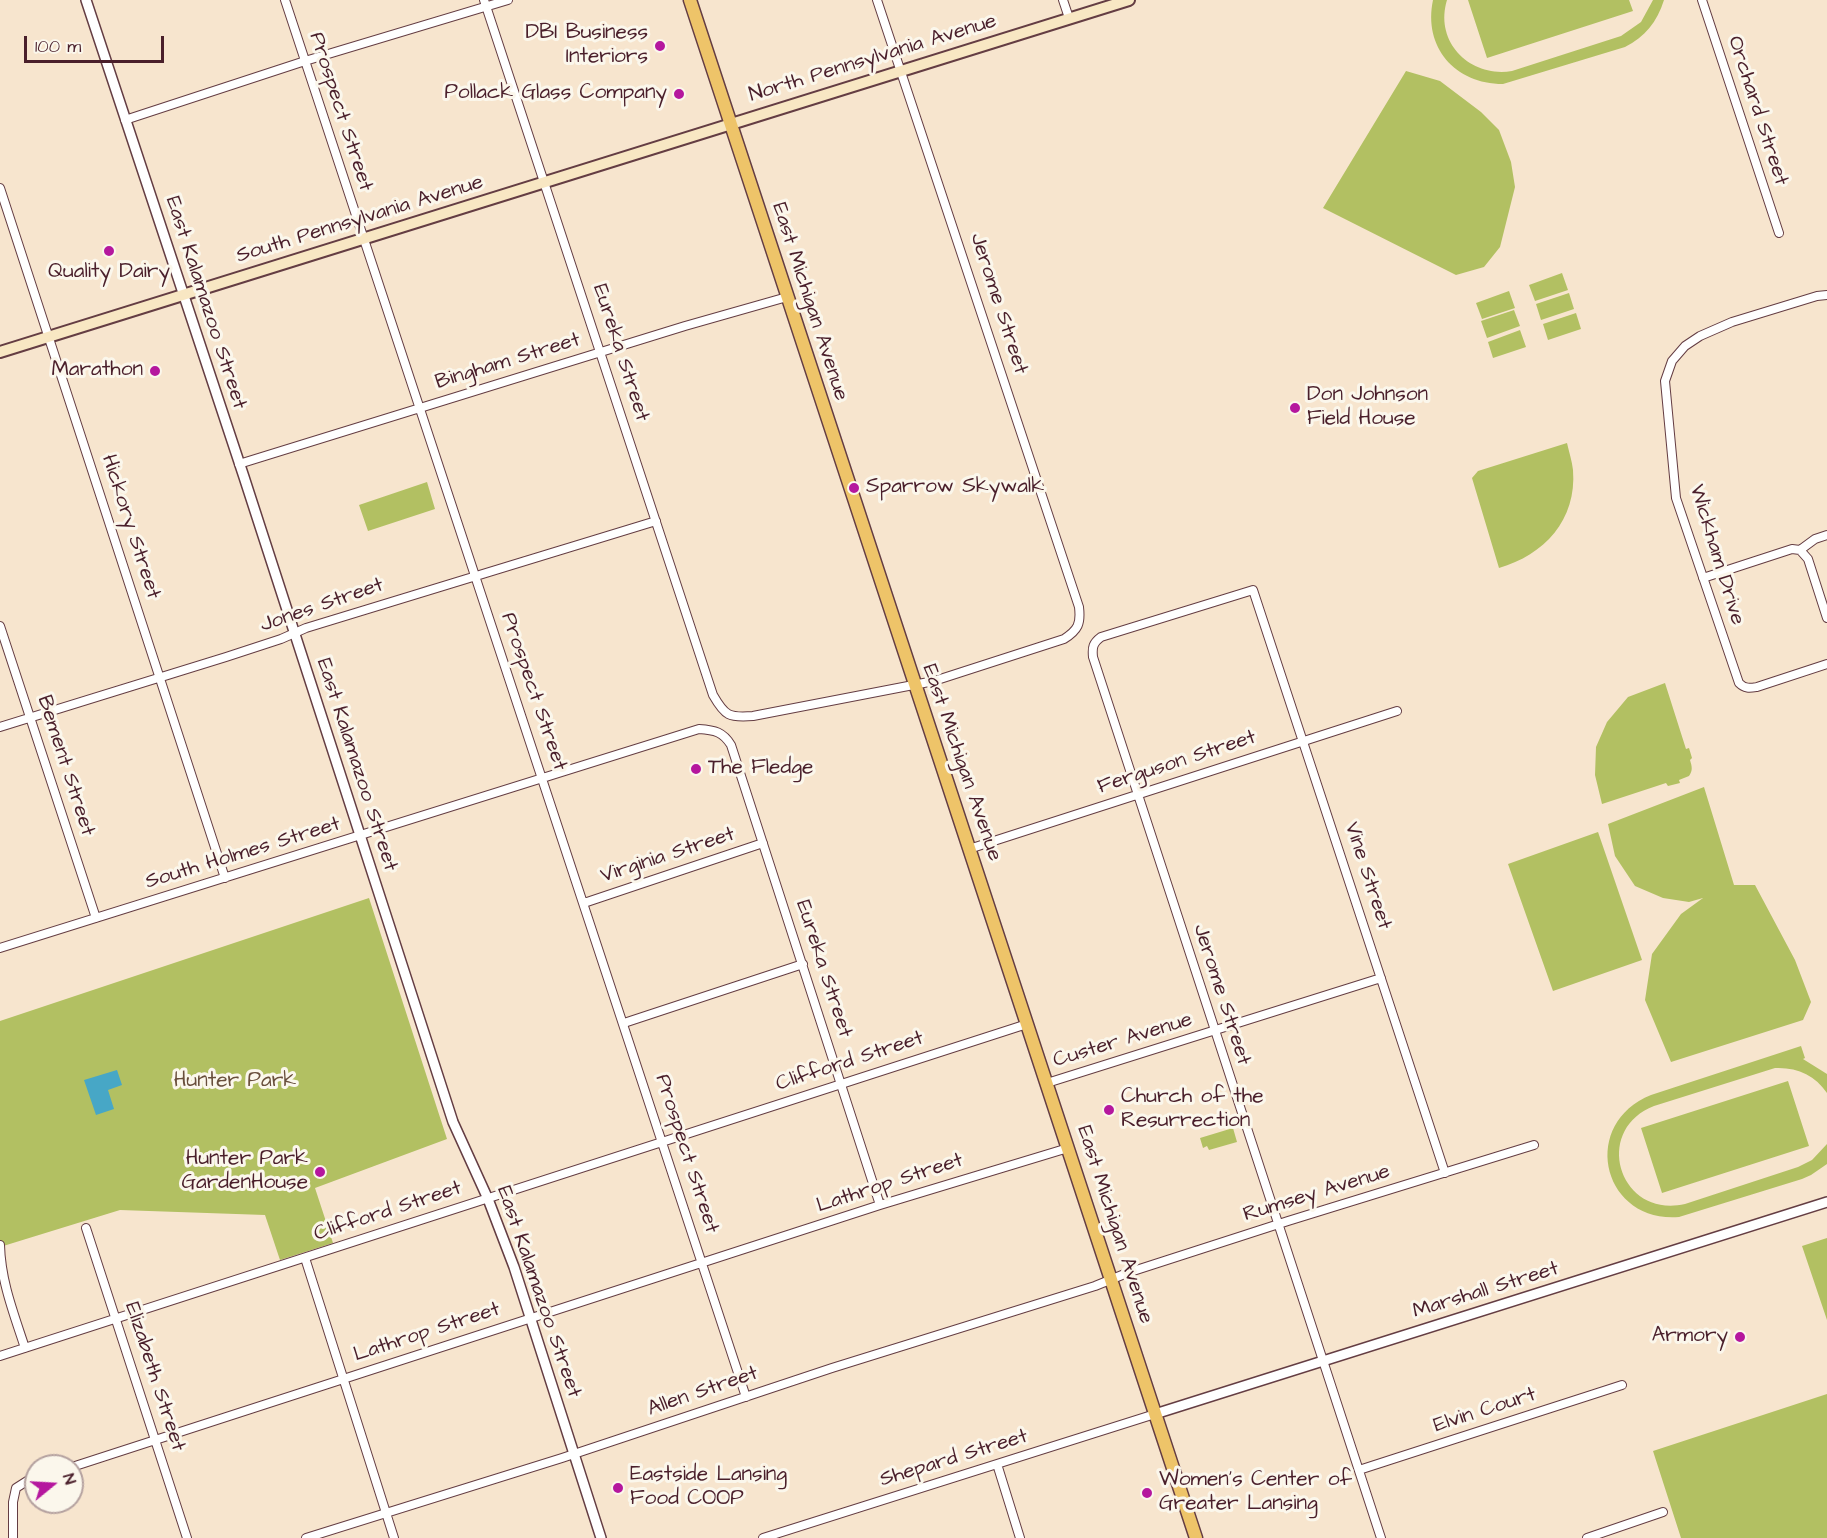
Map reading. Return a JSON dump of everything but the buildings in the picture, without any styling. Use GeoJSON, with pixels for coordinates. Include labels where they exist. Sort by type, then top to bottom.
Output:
{"type":"FeatureCollection","features":[{"type":"Feature","properties":{"kind":"main road","name":"East Michigan Avenue"},"geometry":{"type":"LineString","coordinates":[[690,0],[1196,1538]]}},
{"type":"Feature","properties":{"kind":"main road","name":"North Pennsylvania Avenue"},"geometry":{"type":"LineString","coordinates":[[731,124],[1129,0]]}},
{"type":"Feature","properties":{"kind":"main road","name":"South Pennsylvania Avenue"},"geometry":{"type":"LineString","coordinates":[[0,352],[731,124]]}},
{"type":"Feature","properties":{"kind":"street","name":"East Kalamazoo Street"},"geometry":{"type":"LineString","coordinates":[[86,0],[453,1122],[488,1198],[508,1250],[601,1538]]}},
{"type":"Feature","properties":{"kind":"street","name":"Prospect Street"},"geometry":{"type":"LineString","coordinates":[[285,0],[746,1397]]}},
{"type":"Feature","properties":{"kind":"street"},"geometry":{"type":"LineString","coordinates":[[125,120],[485,3],[508,0]]}},
{"type":"Feature","properties":{"kind":"street","name":"Jerome Street"},"geometry":{"type":"LineString","coordinates":[[878,0],[1079,607],[1080,621],[1076,631],[1064,639],[914,686]]}},
{"type":"Feature","properties":{"kind":"street"},"geometry":{"type":"LineString","coordinates":[[1063,0],[1069,18]]}},
{"type":"Feature","properties":{"kind":"street","name":"Orchard Street"},"geometry":{"type":"LineString","coordinates":[[1702,0],[1779,233]]}},
{"type":"Feature","properties":{"kind":"street","name":"Eureka Street"},"geometry":{"type":"LineString","coordinates":[[485,3],[713,695],[721,710],[735,717],[753,716],[914,686]]}},
{"type":"Feature","properties":{"kind":"street","name":"Hickory Street"},"geometry":{"type":"LineString","coordinates":[[0,188],[225,878]]}},
{"type":"Feature","properties":{"kind":"street","name":"Wickham Drive"},"geometry":{"type":"LineString","coordinates":[[1827,296],[1817,296],[1732,322],[1700,336],[1685,346],[1672,361],[1665,381],[1676,498],[1736,676],[1743,686],[1757,687],[1827,664]]}},
{"type":"Feature","properties":{"kind":"street","name":"Bingham Street"},"geometry":{"type":"LineString","coordinates":[[239,464],[787,297]]}},
{"type":"Feature","properties":{"kind":"street","name":"Jones Street"},"geometry":{"type":"LineString","coordinates":[[0,726],[237,653],[306,627],[656,521]]}},
{"type":"Feature","properties":{"kind":"street"},"geometry":{"type":"LineString","coordinates":[[1800,550],[1815,539],[1827,535]]}},
{"type":"Feature","properties":{"kind":"street"},"geometry":{"type":"LineString","coordinates":[[1702,578],[1792,549],[1800,550],[1808,559],[1827,618]]}},
{"type":"Feature","properties":{"kind":"street","name":"Vine Street"},"geometry":{"type":"LineString","coordinates":[[1101,637],[1253,590],[1445,1173]]}},
{"type":"Feature","properties":{"kind":"street","name":"Bement Street"},"geometry":{"type":"LineString","coordinates":[[0,626],[96,918]]}},
{"type":"Feature","properties":{"kind":"street","name":"Jerome Street"},"geometry":{"type":"LineString","coordinates":[[1101,637],[1095,641],[1092,648],[1093,657],[1381,1538]]}},
{"type":"Feature","properties":{"kind":"street","name":"Ferguson Street"},"geometry":{"type":"LineString","coordinates":[[969,849],[1397,711]]}},
{"type":"Feature","properties":{"kind":"street","name":"South Holmes Street"},"geometry":{"type":"LineString","coordinates":[[0,948],[699,729],[719,731],[726,736],[731,745]]}},
{"type":"Feature","properties":{"kind":"street","name":"Eureka Street"},"geometry":{"type":"LineString","coordinates":[[731,745],[880,1205]]}},
{"type":"Feature","properties":{"kind":"street","name":"Virginia Street"},"geometry":{"type":"LineString","coordinates":[[584,903],[763,843]]}},
{"type":"Feature","properties":{"kind":"street"},"geometry":{"type":"LineString","coordinates":[[624,1023],[803,964]]}},
{"type":"Feature","properties":{"kind":"street","name":"Custer Avenue"},"geometry":{"type":"LineString","coordinates":[[1047,1083],[1381,978]]}},
{"type":"Feature","properties":{"kind":"street","name":"Clifford Street"},"geometry":{"type":"LineString","coordinates":[[0,1356],[1027,1024]]}},
{"type":"Feature","properties":{"kind":"street","name":"Rumsey Avenue"},"geometry":{"type":"LineString","coordinates":[[1111,1279],[1534,1145]]}},
{"type":"Feature","properties":{"kind":"street","name":"Lathrop Street"},"geometry":{"type":"LineString","coordinates":[[84,1463],[880,1205],[1068,1148]]}},
{"type":"Feature","properties":{"kind":"street","name":"Marshall Street"},"geometry":{"type":"LineString","coordinates":[[1155,1414],[1827,1202]]}},
{"type":"Feature","properties":{"kind":"street","name":"Elizabeth Street"},"geometry":{"type":"LineString","coordinates":[[86,1228],[187,1538]]}},
{"type":"Feature","properties":{"kind":"street"},"geometry":{"type":"LineString","coordinates":[[0,1245],[1,1267],[8,1299],[25,1348]]}},
{"type":"Feature","properties":{"kind":"street"},"geometry":{"type":"LineString","coordinates":[[305,1258],[394,1538]]}},
{"type":"Feature","properties":{"kind":"street","name":"Allen Street"},"geometry":{"type":"LineString","coordinates":[[306,1538],[1111,1279]]}},
{"type":"Feature","properties":{"kind":"street","name":"Elvin Court"},"geometry":{"type":"LineString","coordinates":[[1359,1470],[1622,1385]]}},
{"type":"Feature","properties":{"kind":"street","name":"Shepard Street"},"geometry":{"type":"LineString","coordinates":[[763,1538],[1155,1414]]}},
{"type":"Feature","properties":{"kind":"street"},"geometry":{"type":"LineString","coordinates":[[997,1464],[1020,1538]]}},
{"type":"Feature","properties":{"kind":"street"},"geometry":{"type":"LineString","coordinates":[[13,1538],[13,1502],[16,1488],[24,1483]]}},
{"type":"Feature","properties":{"kind":"street"},"geometry":{"type":"LineString","coordinates":[[1587,1538],[1663,1512]]}},
{"type":"Feature","properties":{"kind":"green space"},"geometry":{"type":"Polygon","coordinates":[[[1433,0],[1447,0],[1444,15],[1446,30],[1459,54],[1482,69],[1497,72],[1512,71],[1621,36],[1641,22],[1653,0],[1664,0],[1649,28],[1639,39],[1625,47],[1503,84],[1470,77],[1457,70],[1446,60],[1433,33],[1431,17],[1433,0]]]}},
{"type":"Feature","properties":{"kind":"green space"},"geometry":{"type":"Polygon","coordinates":[[[1468,0],[1629,0],[1633,11],[1487,58],[1468,0]]]}},
{"type":"Feature","properties":{"kind":"green space"},"geometry":{"type":"Polygon","coordinates":[[[1406,71],[1440,81],[1481,112],[1499,130],[1511,162],[1515,187],[1500,247],[1484,267],[1456,275],[1323,208],[1406,71]]]}},
{"type":"Feature","properties":{"kind":"green space"},"geometry":{"type":"Polygon","coordinates":[[[1562,273],[1568,290],[1535,301],[1529,285],[1562,273]]]}},
{"type":"Feature","properties":{"kind":"green space"},"geometry":{"type":"Polygon","coordinates":[[[1509,291],[1515,308],[1482,319],[1476,303],[1509,291]]]}},
{"type":"Feature","properties":{"kind":"green space"},"geometry":{"type":"Polygon","coordinates":[[[1569,293],[1574,309],[1541,320],[1536,304],[1569,293]]]}},
{"type":"Feature","properties":{"kind":"green space"},"geometry":{"type":"Polygon","coordinates":[[[1514,310],[1520,326],[1487,338],[1481,321],[1514,310]]]}},
{"type":"Feature","properties":{"kind":"green space"},"geometry":{"type":"Polygon","coordinates":[[[1576,313],[1581,329],[1548,340],[1543,324],[1576,313]]]}},
{"type":"Feature","properties":{"kind":"green space"},"geometry":{"type":"Polygon","coordinates":[[[1520,330],[1526,347],[1493,358],[1488,342],[1520,330]]]}},
{"type":"Feature","properties":{"kind":"green space"},"geometry":{"type":"Polygon","coordinates":[[[1567,443],[1573,470],[1573,488],[1563,520],[1554,533],[1530,554],[1499,568],[1472,478],[1478,471],[1567,443]]]}},
{"type":"Feature","properties":{"kind":"green space"},"geometry":{"type":"Polygon","coordinates":[[[427,482],[435,509],[368,531],[359,505],[427,482]]]}},
{"type":"Feature","properties":{"kind":"green space"},"geometry":{"type":"Polygon","coordinates":[[[1665,683],[1686,749],[1689,748],[1692,758],[1689,776],[1679,780],[1680,783],[1668,786],[1666,783],[1602,804],[1595,775],[1596,747],[1607,722],[1628,697],[1665,683]]]}},
{"type":"Feature","properties":{"kind":"green space"},"geometry":{"type":"Polygon","coordinates":[[[1704,787],[1734,885],[1755,885],[1795,960],[1811,1002],[1803,1020],[1671,1062],[1645,1000],[1652,954],[1681,914],[1703,898],[1689,902],[1663,898],[1635,886],[1615,856],[1608,824],[1704,787]]]}},
{"type":"Feature","properties":{"kind":"green space"},"geometry":{"type":"Polygon","coordinates":[[[1598,832],[1642,960],[1553,991],[1508,864],[1598,832]]]}},
{"type":"Feature","properties":{"kind":"green space","name":"Hunter Park"},"geometry":{"type":"Polygon","coordinates":[[[369,898],[447,1139],[315,1188],[333,1243],[280,1260],[265,1215],[120,1210],[0,1247],[0,1021],[369,898]]]}},
{"type":"Feature","properties":{"kind":"green space"},"geometry":{"type":"Polygon","coordinates":[[[1801,1046],[1805,1058],[1803,1059],[1827,1074],[1827,1093],[1817,1081],[1805,1073],[1775,1068],[1654,1106],[1635,1118],[1623,1134],[1619,1152],[1622,1170],[1630,1186],[1644,1198],[1662,1205],[1685,1204],[1798,1167],[1812,1160],[1827,1144],[1827,1164],[1802,1179],[1679,1217],[1653,1215],[1632,1205],[1617,1189],[1609,1169],[1608,1148],[1614,1127],[1628,1109],[1651,1095],[1801,1046]]]}},
{"type":"Feature","properties":{"kind":"green space"},"geometry":{"type":"Polygon","coordinates":[[[1788,1081],[1809,1146],[1662,1193],[1641,1128],[1788,1081]]]}},
{"type":"Feature","properties":{"kind":"green space"},"geometry":{"type":"Polygon","coordinates":[[[1233,1128],[1237,1142],[1209,1150],[1207,1146],[1203,1148],[1200,1138],[1233,1128]]]}},
{"type":"Feature","properties":{"kind":"green space"},"geometry":{"type":"Polygon","coordinates":[[[1827,1238],[1827,1320],[1802,1246],[1827,1238]]]}},
{"type":"Feature","properties":{"kind":"green space"},"geometry":{"type":"Polygon","coordinates":[[[1827,1394],[1827,1538],[1681,1538],[1653,1451],[1827,1394]]]}},
{"type":"Feature","properties":{"kind":"water"},"geometry":{"type":"Polygon","coordinates":[[[117,1070],[122,1085],[108,1090],[114,1109],[96,1115],[84,1080],[117,1070]]]}},
{"type":"Feature","properties":{"kind":"place","name":"DBI Business Interiors"},"geometry":{"type":"Point","coordinates":[660,46]}},
{"type":"Feature","properties":{"kind":"place","name":"Pollack Glass Company"},"geometry":{"type":"Point","coordinates":[679,94]}},
{"type":"Feature","properties":{"kind":"place","name":"Quality Dairy"},"geometry":{"type":"Point","coordinates":[109,251]}},
{"type":"Feature","properties":{"kind":"place","name":"Marathon"},"geometry":{"type":"Point","coordinates":[155,371]}},
{"type":"Feature","properties":{"kind":"place","name":"Don Johnson Field House"},"geometry":{"type":"Point","coordinates":[1295,408]}},
{"type":"Feature","properties":{"kind":"place","name":"Sparrow Skywalk"},"geometry":{"type":"Point","coordinates":[854,488]}},
{"type":"Feature","properties":{"kind":"place","name":"The Fledge"},"geometry":{"type":"Point","coordinates":[696,769]}},
{"type":"Feature","properties":{"kind":"place","name":"Church of the Resurrection"},"geometry":{"type":"Point","coordinates":[1109,1110]}},
{"type":"Feature","properties":{"kind":"place","name":"Hunter Park GardenHouse"},"geometry":{"type":"Point","coordinates":[320,1172]}},
{"type":"Feature","properties":{"kind":"place","name":"Armory"},"geometry":{"type":"Point","coordinates":[1740,1337]}},
{"type":"Feature","properties":{"kind":"place","name":"Eastside Lansing Food COOP"},"geometry":{"type":"Point","coordinates":[618,1488]}},
{"type":"Feature","properties":{"kind":"place","name":"Women’s Center of Greater Lansing"},"geometry":{"type":"Point","coordinates":[1147,1493]}}]}
